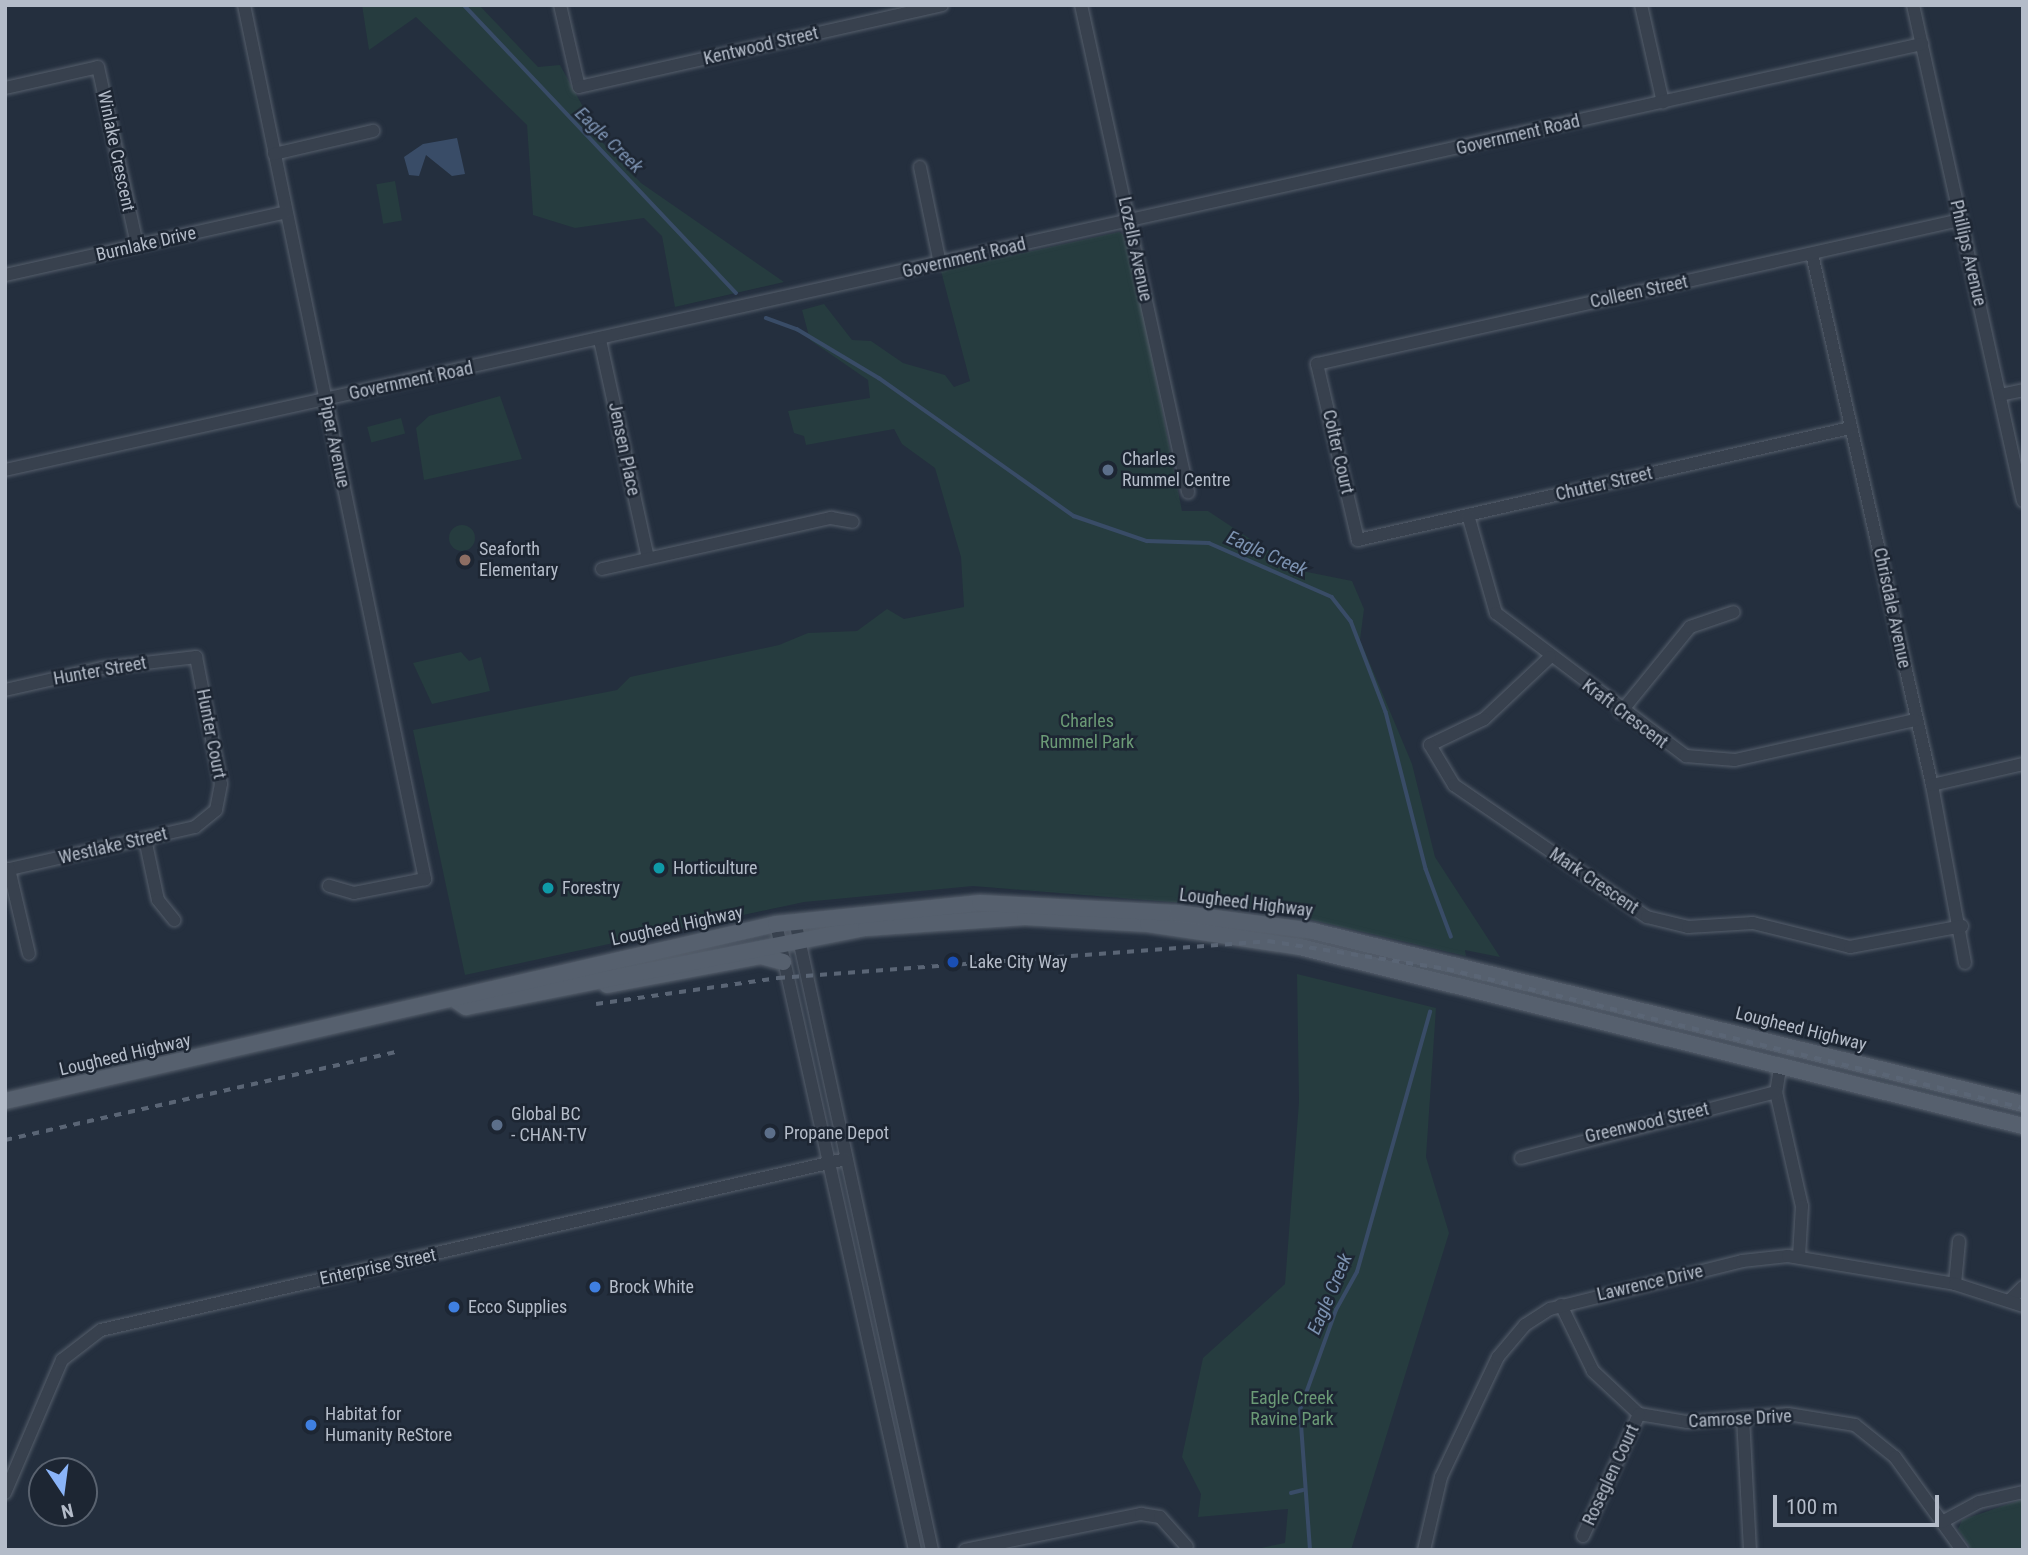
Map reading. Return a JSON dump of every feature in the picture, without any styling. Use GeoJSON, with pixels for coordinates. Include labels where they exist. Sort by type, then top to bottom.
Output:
{"type":"FeatureCollection","features":[{"type":"Feature","properties":{"kind":"main road","name":"Lougheed Highway"},"geometry":{"type":"LineString","coordinates":[[5,1101],[457,1001],[464,992],[776,924],[980,903],[1088,906],[1288,927],[2023,1104]]}},
{"type":"Feature","properties":{"kind":"main road","name":"Lougheed Highway"},"geometry":{"type":"LineString","coordinates":[[457,1001],[466,1007],[799,938],[999,918],[1148,924],[1300,947],[2023,1126]]}},
{"type":"Feature","properties":{"kind":"main road"},"geometry":{"type":"LineString","coordinates":[[595,982],[609,986],[761,956],[783,962]]}},
{"type":"Feature","properties":{"kind":"street","name":"Piper Avenue"},"geometry":{"type":"LineString","coordinates":[[244,5],[425,879],[354,893],[329,886]]}},
{"type":"Feature","properties":{"kind":"street","name":"Kentwood Street"},"geometry":{"type":"LineString","coordinates":[[560,5],[579,87],[942,5]]}},
{"type":"Feature","properties":{"kind":"street","name":"Lozells Avenue"},"geometry":{"type":"LineString","coordinates":[[1082,5],[1188,492]]}},
{"type":"Feature","properties":{"kind":"street"},"geometry":{"type":"LineString","coordinates":[[1641,5],[1663,103]]}},
{"type":"Feature","properties":{"kind":"street","name":"Phillips Avenue"},"geometry":{"type":"LineString","coordinates":[[1913,5],[2023,501]]}},
{"type":"Feature","properties":{"kind":"street","name":"Government Road"},"geometry":{"type":"LineString","coordinates":[[5,470],[600,340],[1922,44]]}},
{"type":"Feature","properties":{"kind":"street","name":"Winlake Crescent"},"geometry":{"type":"LineString","coordinates":[[5,88],[97,67],[137,245]]}},
{"type":"Feature","properties":{"kind":"street"},"geometry":{"type":"LineString","coordinates":[[274,154],[373,131]]}},
{"type":"Feature","properties":{"kind":"street"},"geometry":{"type":"LineString","coordinates":[[920,167],[940,264]]}},
{"type":"Feature","properties":{"kind":"street","name":"Burnlake Drive"},"geometry":{"type":"LineString","coordinates":[[5,275],[286,212]]}},
{"type":"Feature","properties":{"kind":"street","name":"Colleen Street"},"geometry":{"type":"LineString","coordinates":[[1317,364],[1960,220]]}},
{"type":"Feature","properties":{"kind":"street","name":"Chrisdale Avenue"},"geometry":{"type":"LineString","coordinates":[[1812,254],[1932,785],[1962,926],[1965,964]]}},
{"type":"Feature","properties":{"kind":"street","name":"Jensen Place"},"geometry":{"type":"LineString","coordinates":[[600,340],[648,558]]}},
{"type":"Feature","properties":{"kind":"street","name":"Colter Court"},"geometry":{"type":"LineString","coordinates":[[1317,364],[1358,540]]}},
{"type":"Feature","properties":{"kind":"street"},"geometry":{"type":"LineString","coordinates":[[2000,395],[2023,390]]}},
{"type":"Feature","properties":{"kind":"street","name":"Chutter Street"},"geometry":{"type":"LineString","coordinates":[[1358,540],[1850,428]]}},
{"type":"Feature","properties":{"kind":"street","name":"Kraft Crescent"},"geometry":{"type":"LineString","coordinates":[[1468,515],[1488,601],[1550,657],[1664,746],[1712,761],[1916,720]]}},
{"type":"Feature","properties":{"kind":"street"},"geometry":{"type":"LineString","coordinates":[[602,569],[831,518],[853,522]]}},
{"type":"Feature","properties":{"kind":"street"},"geometry":{"type":"LineString","coordinates":[[1621,712],[1690,627],[1734,612]]}},
{"type":"Feature","properties":{"kind":"street","name":"Hunter Street"},"geometry":{"type":"LineString","coordinates":[[5,690],[102,668],[196,657]]}},
{"type":"Feature","properties":{"kind":"street","name":"Hunter Court"},"geometry":{"type":"LineString","coordinates":[[196,657],[221,785],[216,810]]}},
{"type":"Feature","properties":{"kind":"street","name":"Mark Crescent"},"geometry":{"type":"LineString","coordinates":[[1550,657],[1484,719],[1430,745],[1454,785],[1647,917],[1688,927],[1753,923],[1850,947],[1962,926]]}},
{"type":"Feature","properties":{"kind":"street"},"geometry":{"type":"LineString","coordinates":[[1932,785],[2023,764]]}},
{"type":"Feature","properties":{"kind":"street","name":"Westlake Street"},"geometry":{"type":"LineString","coordinates":[[7,870],[195,827],[216,810]]}},
{"type":"Feature","properties":{"kind":"street"},"geometry":{"type":"LineString","coordinates":[[145,839],[158,900],[174,920]]}},
{"type":"Feature","properties":{"kind":"street"},"geometry":{"type":"LineString","coordinates":[[7,870],[29,954]]}},
{"type":"Feature","properties":{"kind":"street"},"geometry":{"type":"LineString","coordinates":[[795,921],[932,1550]]}},
{"type":"Feature","properties":{"kind":"street"},"geometry":{"type":"LineString","coordinates":[[776,924],[915,1550]]}},
{"type":"Feature","properties":{"kind":"street"},"geometry":{"type":"LineString","coordinates":[[1780,1068],[1776,1092],[1800,1196],[1799,1256]]}},
{"type":"Feature","properties":{"kind":"street","name":"Greenwood Street"},"geometry":{"type":"LineString","coordinates":[[1521,1158],[1776,1092]]}},
{"type":"Feature","properties":{"kind":"street","name":"Enterprise Street"},"geometry":{"type":"LineString","coordinates":[[5,1493],[62,1360],[101,1330],[846,1158]]}},
{"type":"Feature","properties":{"kind":"street"},"geometry":{"type":"LineString","coordinates":[[1955,1284],[1959,1241]]}},
{"type":"Feature","properties":{"kind":"street","name":"Lawrence Drive"},"geometry":{"type":"LineString","coordinates":[[1424,1550],[1441,1477],[1498,1357],[1530,1320],[1561,1304],[1742,1261],[1799,1256],[1955,1284],[2017,1303]]}},
{"type":"Feature","properties":{"kind":"street"},"geometry":{"type":"LineString","coordinates":[[2017,1303],[2023,1287]]}},
{"type":"Feature","properties":{"kind":"street"},"geometry":{"type":"LineString","coordinates":[[1561,1304],[1593,1371],[1639,1414]]}},
{"type":"Feature","properties":{"kind":"street","name":"Camrose Drive"},"geometry":{"type":"LineString","coordinates":[[1639,1414],[1676,1422],[1797,1415],[1864,1429],[1895,1457],[1962,1550]]}},
{"type":"Feature","properties":{"kind":"street","name":"Roseglen Court"},"geometry":{"type":"LineString","coordinates":[[1583,1536],[1639,1414]]}},
{"type":"Feature","properties":{"kind":"street"},"geometry":{"type":"LineString","coordinates":[[1743,1417],[1750,1550]]}},
{"type":"Feature","properties":{"kind":"street"},"geometry":{"type":"LineString","coordinates":[[1942,1522],[1979,1502],[2023,1492]]}},
{"type":"Feature","properties":{"kind":"street"},"geometry":{"type":"LineString","coordinates":[[965,1550],[1141,1514],[1160,1517],[1187,1547]]}},
{"type":"Feature","properties":{"kind":"green space"},"geometry":{"type":"Polygon","coordinates":[[[362,5],[479,5],[538,67],[560,65],[603,143],[641,183],[784,282],[675,307],[662,236],[644,218],[575,228],[533,215],[527,125],[416,17],[369,50],[362,5]]]}},
{"type":"Feature","properties":{"kind":"green space"},"geometry":{"type":"Polygon","coordinates":[[[395,181],[402,220],[383,224],[376,184],[395,181]]]}},
{"type":"Feature","properties":{"kind":"green space","name":"Charles Rummel Park"},"geometry":{"type":"Polygon","coordinates":[[[1119,232],[1128,238],[1182,511],[1208,511],[1297,570],[1352,581],[1364,609],[1360,640],[1412,764],[1435,857],[1500,957],[1465,950],[1466,956],[1269,910],[973,886],[804,902],[465,975],[413,730],[617,690],[630,677],[779,645],[808,633],[857,631],[887,609],[904,619],[964,607],[961,557],[935,468],[902,444],[894,429],[806,445],[804,436],[794,433],[788,411],[870,398],[868,380],[810,340],[802,310],[824,304],[852,340],[871,341],[903,363],[945,375],[954,387],[970,381],[941,271],[1119,232]]]}},
{"type":"Feature","properties":{"kind":"green space"},"geometry":{"type":"Polygon","coordinates":[[[500,396],[522,459],[424,480],[416,428],[429,416],[500,396]]]}},
{"type":"Feature","properties":{"kind":"green space"},"geometry":{"type":"Polygon","coordinates":[[[401,418],[405,433],[371,443],[367,427],[401,418]]]}},
{"type":"Feature","properties":{"kind":"green space"},"geometry":{"type":"Polygon","coordinates":[[[462,525],[472,528],[475,538],[472,548],[462,551],[452,548],[449,538],[452,528],[462,525]]]}},
{"type":"Feature","properties":{"kind":"green space"},"geometry":{"type":"Polygon","coordinates":[[[461,652],[469,661],[481,657],[490,691],[432,704],[413,663],[461,652]]]}},
{"type":"Feature","properties":{"kind":"green space","name":"Eagle Creek Ravine Park"},"geometry":{"type":"Polygon","coordinates":[[[1297,974],[1436,1008],[1426,1157],[1449,1233],[1351,1550],[1251,1550],[1285,1543],[1288,1509],[1198,1517],[1201,1494],[1182,1457],[1203,1358],[1285,1284],[1299,1102],[1297,974]]]}},
{"type":"Feature","properties":{"kind":"green space"},"geometry":{"type":"Polygon","coordinates":[[[2023,1499],[2023,1550],[1972,1550],[1958,1529],[1962,1520],[2023,1499]]]}},
{"type":"Feature","properties":{"kind":"water"},"geometry":{"type":"Polygon","coordinates":[[[457,138],[465,174],[452,176],[426,155],[419,176],[409,175],[404,157],[423,144],[457,138]]]}},
{"type":"Feature","properties":{"kind":"waterway","name":"Eagle Creek"},"geometry":{"type":"LineString","coordinates":[[464,5],[736,293]]}},
{"type":"Feature","properties":{"kind":"waterway","name":"Eagle Creek"},"geometry":{"type":"LineString","coordinates":[[766,318],[797,329],[879,378],[1074,516],[1147,541],[1209,543],[1332,597],[1351,621],[1386,712],[1426,869],[1451,936]]}},
{"type":"Feature","properties":{"kind":"waterway","name":"Eagle Creek"},"geometry":{"type":"LineString","coordinates":[[1310,1550],[1300,1410],[1336,1310],[1357,1272],[1430,1012]]}},
{"type":"Feature","properties":{"kind":"waterway"},"geometry":{"type":"LineString","coordinates":[[1291,1493],[1303,1490]]}},
{"type":"Feature","properties":{"kind":"railway"},"geometry":{"type":"LineString","coordinates":[[596,1004],[778,978],[1268,941],[1447,969],[2023,1108]]}},
{"type":"Feature","properties":{"kind":"railway"},"geometry":{"type":"LineString","coordinates":[[5,1140],[400,1051]]}},
{"type":"Feature","properties":{"kind":"place","name":"Charles Rummel Centre"},"geometry":{"type":"Point","coordinates":[1108,470]}},
{"type":"Feature","properties":{"kind":"place","name":"Seaforth Elementary"},"geometry":{"type":"Point","coordinates":[465,560]}},
{"type":"Feature","properties":{"kind":"place","name":"Horticulture"},"geometry":{"type":"Point","coordinates":[659,868]}},
{"type":"Feature","properties":{"kind":"place","name":"Forestry"},"geometry":{"type":"Point","coordinates":[548,888]}},
{"type":"Feature","properties":{"kind":"place","name":"Lake City Way"},"geometry":{"type":"Point","coordinates":[953,962]}},
{"type":"Feature","properties":{"kind":"place","name":"Global BC - CHAN-TV"},"geometry":{"type":"Point","coordinates":[497,1125]}},
{"type":"Feature","properties":{"kind":"place","name":"Propane Depot"},"geometry":{"type":"Point","coordinates":[770,1133]}},
{"type":"Feature","properties":{"kind":"place","name":"Brock White"},"geometry":{"type":"Point","coordinates":[595,1287]}},
{"type":"Feature","properties":{"kind":"place","name":"Ecco Supplies"},"geometry":{"type":"Point","coordinates":[454,1307]}},
{"type":"Feature","properties":{"kind":"place","name":"Habitat for Humanity ReStore"},"geometry":{"type":"Point","coordinates":[311,1425]}}]}
